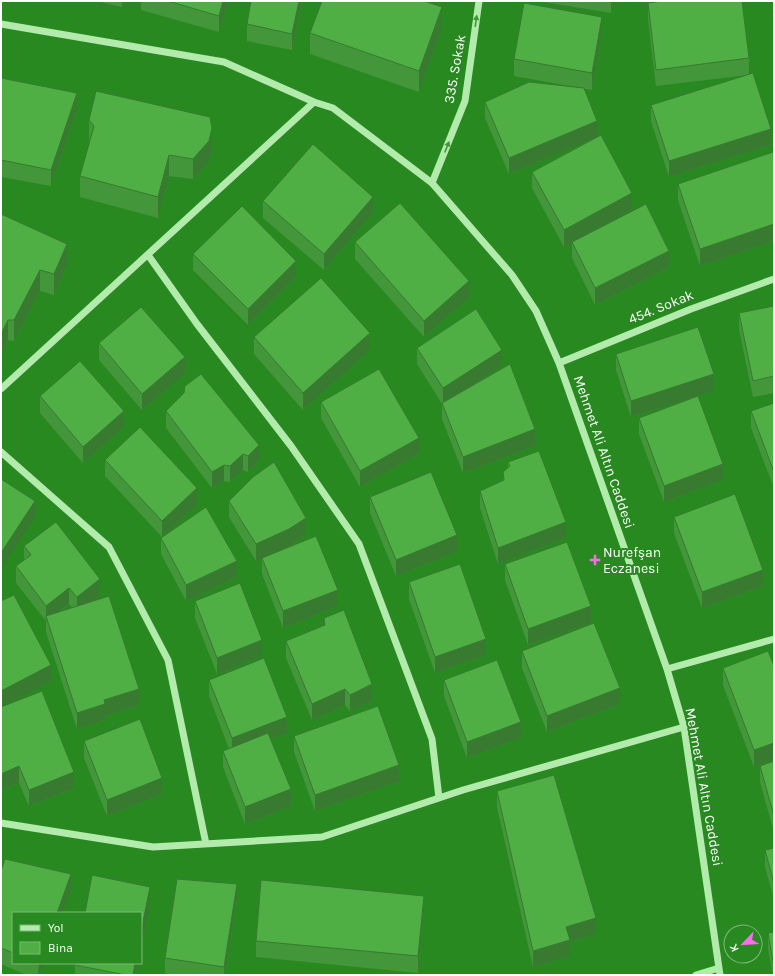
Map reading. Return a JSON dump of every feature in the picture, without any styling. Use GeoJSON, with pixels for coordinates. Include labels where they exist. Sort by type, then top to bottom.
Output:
{"type":"FeatureCollection","features":[{"type":"Feature","properties":{"kind":"street","name":"335. Sokak"},"geometry":{"type":"LineString","coordinates":[[432,183],[465,101],[479,1]]}},
{"type":"Feature","properties":{"kind":"street","name":"Mehmet Ali Altın Caddesi"},"geometry":{"type":"LineString","coordinates":[[1,24],[224,62],[314,102],[333,108],[432,183],[512,275],[536,311],[559,363],[667,669],[684,727],[720,972]]}},
{"type":"Feature","properties":{"kind":"street"},"geometry":{"type":"LineString","coordinates":[[1,389],[314,102]]}},
{"type":"Feature","properties":{"kind":"street"},"geometry":{"type":"LineString","coordinates":[[148,255],[197,324],[291,446],[359,544],[432,739],[439,798]]}},
{"type":"Feature","properties":{"kind":"street","name":"454. Sokak"},"geometry":{"type":"LineString","coordinates":[[559,363],[691,309],[774,279]]}},
{"type":"Feature","properties":{"kind":"street"},"geometry":{"type":"LineString","coordinates":[[1,452],[110,547],[168,660],[206,844]]}},
{"type":"Feature","properties":{"kind":"street"},"geometry":{"type":"LineString","coordinates":[[667,669],[774,639]]}},
{"type":"Feature","properties":{"kind":"street"},"geometry":{"type":"LineString","coordinates":[[1,823],[153,847],[322,837],[439,798],[684,727]]}},
{"type":"Feature","properties":{"kind":"street"},"geometry":{"type":"LineString","coordinates":[[696,975],[720,972]]}},
{"type":"Feature","properties":{"kind":"building"},"geometry":{"type":"Polygon","coordinates":[[[168,1],[223,1],[219,16],[168,1]]]}},
{"type":"Feature","properties":{"kind":"building"},"geometry":{"type":"Polygon","coordinates":[[[251,1],[299,1],[292,34],[247,24],[251,1]]]}},
{"type":"Feature","properties":{"kind":"building"},"geometry":{"type":"Polygon","coordinates":[[[322,1],[424,1],[442,7],[419,71],[310,33],[322,1]]]}},
{"type":"Feature","properties":{"kind":"building"},"geometry":{"type":"Polygon","coordinates":[[[662,1],[742,1],[749,58],[656,70],[648,3],[662,1]]]}},
{"type":"Feature","properties":{"kind":"building"},"geometry":{"type":"Polygon","coordinates":[[[524,3],[602,17],[592,73],[514,59],[524,3]]]}},
{"type":"Feature","properties":{"kind":"building"},"geometry":{"type":"Polygon","coordinates":[[[753,73],[771,129],[669,161],[651,105],[753,73]]]}},
{"type":"Feature","properties":{"kind":"building"},"geometry":{"type":"Polygon","coordinates":[[[1,78],[77,93],[51,170],[1,160],[1,78]]]}},
{"type":"Feature","properties":{"kind":"building"},"geometry":{"type":"Polygon","coordinates":[[[529,82],[584,88],[597,121],[509,158],[485,102],[529,82]]]}},
{"type":"Feature","properties":{"kind":"building"},"geometry":{"type":"Polygon","coordinates":[[[96,91],[210,117],[212,128],[209,141],[193,159],[169,155],[158,197],[80,176],[94,126],[89,120],[96,91]]]}},
{"type":"Feature","properties":{"kind":"building"},"geometry":{"type":"Polygon","coordinates":[[[601,135],[632,193],[564,230],[532,172],[601,135]]]}},
{"type":"Feature","properties":{"kind":"building"},"geometry":{"type":"Polygon","coordinates":[[[313,144],[373,197],[324,254],[263,201],[313,144]]]}},
{"type":"Feature","properties":{"kind":"building"},"geometry":{"type":"Polygon","coordinates":[[[773,152],[774,224],[700,249],[678,184],[773,152]]]}},
{"type":"Feature","properties":{"kind":"building"},"geometry":{"type":"Polygon","coordinates":[[[400,203],[469,281],[424,321],[355,242],[400,203]]]}},
{"type":"Feature","properties":{"kind":"building"},"geometry":{"type":"Polygon","coordinates":[[[646,204],[669,251],[595,288],[572,242],[646,204]]]}},
{"type":"Feature","properties":{"kind":"building"},"geometry":{"type":"Polygon","coordinates":[[[242,206],[296,261],[248,309],[193,254],[242,206]]]}},
{"type":"Feature","properties":{"kind":"building"},"geometry":{"type":"Polygon","coordinates":[[[1,214],[67,244],[54,274],[40,270],[14,320],[8,320],[1,334],[1,214]]]}},
{"type":"Feature","properties":{"kind":"building"},"geometry":{"type":"Polygon","coordinates":[[[321,278],[370,333],[303,393],[254,337],[321,278]]]}},
{"type":"Feature","properties":{"kind":"building"},"geometry":{"type":"Polygon","coordinates":[[[774,306],[774,376],[753,381],[739,313],[774,306]]]}},
{"type":"Feature","properties":{"kind":"building"},"geometry":{"type":"Polygon","coordinates":[[[141,307],[185,357],[142,394],[99,343],[141,307]]]}},
{"type":"Feature","properties":{"kind":"building"},"geometry":{"type":"Polygon","coordinates":[[[476,309],[502,350],[443,388],[417,348],[476,309]]]}},
{"type":"Feature","properties":{"kind":"building"},"geometry":{"type":"Polygon","coordinates":[[[698,327],[714,374],[631,401],[616,354],[698,327]]]}},
{"type":"Feature","properties":{"kind":"building"},"geometry":{"type":"Polygon","coordinates":[[[80,361],[124,411],[83,447],[40,396],[80,361]]]}},
{"type":"Feature","properties":{"kind":"building"},"geometry":{"type":"Polygon","coordinates":[[[510,364],[535,429],[463,457],[442,403],[510,364]]]}},
{"type":"Feature","properties":{"kind":"building"},"geometry":{"type":"Polygon","coordinates":[[[379,369],[419,438],[360,471],[321,402],[379,369]]]}},
{"type":"Feature","properties":{"kind":"building"},"geometry":{"type":"Polygon","coordinates":[[[201,374],[259,445],[248,456],[243,454],[230,466],[224,465],[212,472],[166,411],[184,393],[185,386],[201,374]]]}},
{"type":"Feature","properties":{"kind":"building"},"geometry":{"type":"Polygon","coordinates":[[[698,396],[723,464],[664,486],[639,418],[698,396]]]}},
{"type":"Feature","properties":{"kind":"building"},"geometry":{"type":"Polygon","coordinates":[[[774,403],[774,472],[751,411],[774,403]]]}},
{"type":"Feature","properties":{"kind":"building"},"geometry":{"type":"Polygon","coordinates":[[[140,427],[197,488],[162,521],[105,460],[140,427]]]}},
{"type":"Feature","properties":{"kind":"building"},"geometry":{"type":"Polygon","coordinates":[[[539,451],[566,522],[498,548],[480,491],[504,480],[503,472],[510,466],[508,462],[539,451]]]}},
{"type":"Feature","properties":{"kind":"building"},"geometry":{"type":"Polygon","coordinates":[[[274,462],[306,518],[289,529],[256,544],[229,501],[253,477],[274,462]]]}},
{"type":"Feature","properties":{"kind":"building"},"geometry":{"type":"Polygon","coordinates":[[[431,472],[457,535],[396,560],[370,497],[431,472]]]}},
{"type":"Feature","properties":{"kind":"building"},"geometry":{"type":"Polygon","coordinates":[[[1,479],[35,501],[1,553],[1,479]]]}},
{"type":"Feature","properties":{"kind":"building"},"geometry":{"type":"Polygon","coordinates":[[[735,494],[763,570],[702,592],[674,517],[735,494]]]}},
{"type":"Feature","properties":{"kind":"building"},"geometry":{"type":"Polygon","coordinates":[[[206,507],[237,561],[186,585],[161,538],[206,507]]]}},
{"type":"Feature","properties":{"kind":"building"},"geometry":{"type":"Polygon","coordinates":[[[56,522],[100,579],[77,597],[69,588],[46,606],[16,566],[31,555],[24,546],[56,522]]]}},
{"type":"Feature","properties":{"kind":"building"},"geometry":{"type":"Polygon","coordinates":[[[316,536],[338,590],[283,611],[262,558],[316,536]]]}},
{"type":"Feature","properties":{"kind":"building"},"geometry":{"type":"Polygon","coordinates":[[[567,542],[591,606],[528,629],[505,564],[567,542]]]}},
{"type":"Feature","properties":{"kind":"building"},"geometry":{"type":"Polygon","coordinates":[[[460,564],[486,639],[435,657],[409,582],[460,564]]]}},
{"type":"Feature","properties":{"kind":"building"},"geometry":{"type":"Polygon","coordinates":[[[240,583],[262,640],[217,658],[195,601],[240,583]]]}},
{"type":"Feature","properties":{"kind":"building"},"geometry":{"type":"Polygon","coordinates":[[[14,595],[51,665],[1,691],[1,601],[14,595]]]}},
{"type":"Feature","properties":{"kind":"building"},"geometry":{"type":"Polygon","coordinates":[[[109,596],[139,689],[104,700],[105,704],[77,713],[46,616],[109,596]]]}},
{"type":"Feature","properties":{"kind":"building"},"geometry":{"type":"Polygon","coordinates":[[[344,610],[372,684],[350,695],[345,689],[312,704],[286,641],[325,625],[324,618],[344,610]]]}},
{"type":"Feature","properties":{"kind":"building"},"geometry":{"type":"Polygon","coordinates":[[[594,623],[620,688],[547,716],[522,651],[594,623]]]}},
{"type":"Feature","properties":{"kind":"building"},"geometry":{"type":"Polygon","coordinates":[[[768,651],[774,666],[774,743],[754,750],[723,668],[768,651]]]}},
{"type":"Feature","properties":{"kind":"building"},"geometry":{"type":"Polygon","coordinates":[[[264,658],[287,717],[232,738],[209,680],[264,658]]]}},
{"type":"Feature","properties":{"kind":"building"},"geometry":{"type":"Polygon","coordinates":[[[497,660],[521,722],[467,742],[444,680],[497,660]]]}},
{"type":"Feature","properties":{"kind":"building"},"geometry":{"type":"Polygon","coordinates":[[[42,691],[74,772],[29,790],[19,766],[1,774],[1,707],[42,691]]]}},
{"type":"Feature","properties":{"kind":"building"},"geometry":{"type":"Polygon","coordinates":[[[378,706],[399,765],[315,795],[294,736],[378,706]]]}},
{"type":"Feature","properties":{"kind":"building"},"geometry":{"type":"Polygon","coordinates":[[[140,719],[162,778],[107,800],[84,741],[140,719]]]}},
{"type":"Feature","properties":{"kind":"building"},"geometry":{"type":"Polygon","coordinates":[[[268,733],[291,789],[245,807],[223,751],[268,733]]]}},
{"type":"Feature","properties":{"kind":"building"},"geometry":{"type":"Polygon","coordinates":[[[774,761],[774,816],[760,766],[774,761]]]}},
{"type":"Feature","properties":{"kind":"building"},"geometry":{"type":"Polygon","coordinates":[[[554,775],[596,918],[566,927],[570,940],[533,951],[497,791],[554,775]]]}},
{"type":"Feature","properties":{"kind":"building"},"geometry":{"type":"Polygon","coordinates":[[[774,848],[774,883],[765,850],[774,848]]]}},
{"type":"Feature","properties":{"kind":"building"},"geometry":{"type":"Polygon","coordinates":[[[5,859],[71,874],[57,912],[12,912],[12,953],[1,948],[1,871],[5,859]]]}},
{"type":"Feature","properties":{"kind":"building"},"geometry":{"type":"Polygon","coordinates":[[[92,875],[150,887],[142,927],[142,912],[85,912],[92,875]]]}},
{"type":"Feature","properties":{"kind":"building"},"geometry":{"type":"Polygon","coordinates":[[[177,879],[237,884],[224,967],[165,958],[177,879]]]}},
{"type":"Feature","properties":{"kind":"building"},"geometry":{"type":"Polygon","coordinates":[[[261,880],[424,896],[418,956],[256,941],[261,880]]]}},
{"type":"Feature","properties":{"kind":"building"},"geometry":{"type":"Polygon","coordinates":[[[774,932],[774,967],[768,933],[774,932]]]}},
{"type":"Feature","properties":{"kind":"building"},"geometry":{"type":"Polygon","coordinates":[[[75,964],[135,964],[133,975],[75,964]]]}},
{"type":"Feature","properties":{"kind":"place","name":"Nurefşan Eczanesi"},"geometry":{"type":"Point","coordinates":[595,560]}}]}
